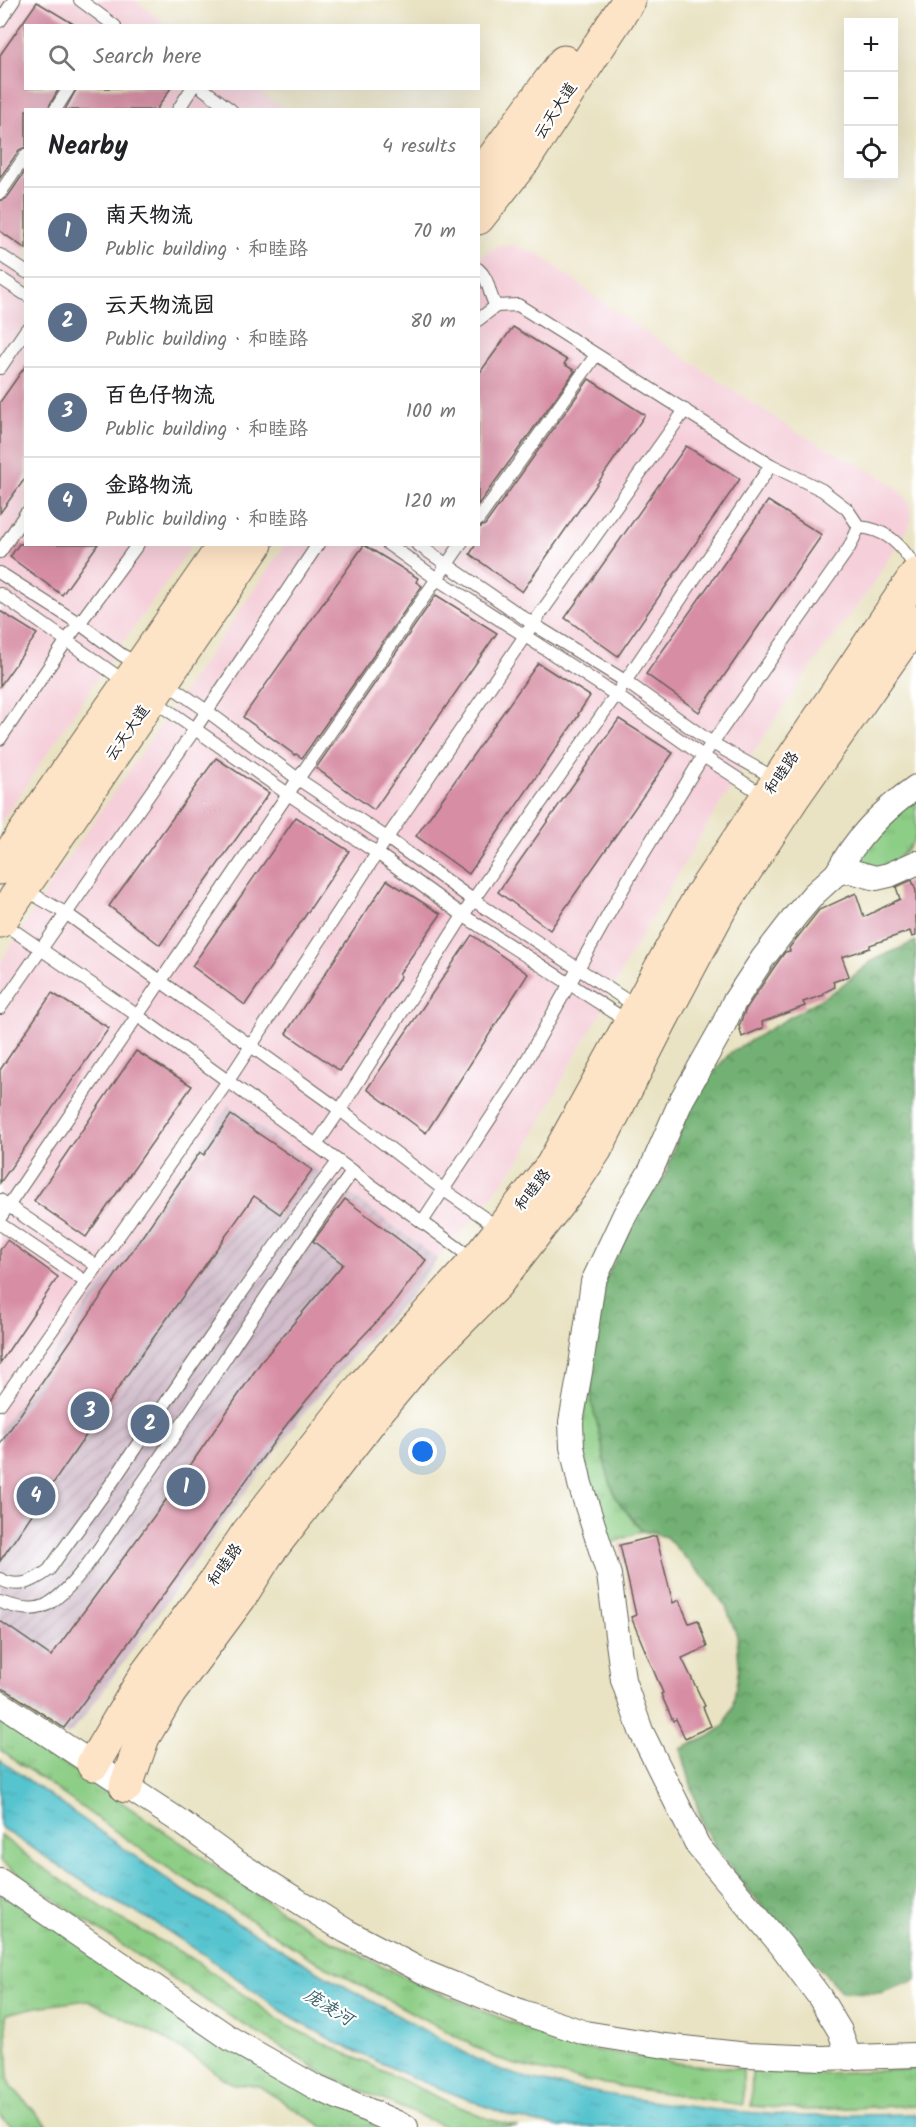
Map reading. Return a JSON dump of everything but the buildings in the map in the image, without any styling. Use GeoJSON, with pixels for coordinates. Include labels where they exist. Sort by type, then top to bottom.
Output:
{"type":"FeatureCollection","features":[{"type":"Feature","properties":{"kind":"street","name":"云天大道"},"geometry":{"type":"LineString","coordinates":[[480,176],[609,0]]}},
{"type":"Feature","properties":{"kind":"street","name":"云天大道"},"geometry":{"type":"LineString","coordinates":[[480,215],[524,160],[629,0]]}},
{"type":"Feature","properties":{"kind":"street","name":"云天大道"},"geometry":{"type":"LineString","coordinates":[[146,682],[224,546]]}},
{"type":"Feature","properties":{"kind":"street","name":"云天大道"},"geometry":{"type":"LineString","coordinates":[[0,922],[9,877],[146,682],[254,546]]}},
{"type":"Feature","properties":{"kind":"street","name":"和睦路"},"geometry":{"type":"LineString","coordinates":[[93,1764],[147,1673],[247,1534],[363,1386],[476,1261],[552,1166],[700,897],[916,574]]}},
{"type":"Feature","properties":{"kind":"street","name":"和睦路"},"geometry":{"type":"LineString","coordinates":[[126,1786],[143,1737],[169,1693],[240,1598],[267,1554],[379,1409],[414,1367],[496,1284],[572,1185],[595,1150],[720,909],[794,796],[916,622]]}},
{"type":"Feature","properties":{"kind":"street"},"geometry":{"type":"LineString","coordinates":[[849,2058],[840,2031],[819,1996],[781,1945],[698,1846],[641,1731],[623,1680],[609,1575],[580,1484],[572,1447],[571,1422],[591,1291],[599,1265],[651,1170],[682,1099],[734,1002],[763,958],[797,914],[837,873],[854,844],[882,813],[916,787]]}},
{"type":"Feature","properties":{"kind":"street"},"geometry":{"type":"LineString","coordinates":[[837,873],[850,871],[876,878],[889,875],[915,859]]}},
{"type":"Feature","properties":{"kind":"street"},"geometry":{"type":"LineString","coordinates":[[0,1703],[236,1862],[346,1930],[426,1973],[530,2016],[585,2033],[665,2046],[748,2055],[849,2058],[916,2055]]}},
{"type":"Feature","properties":{"kind":"street"},"geometry":{"type":"LineString","coordinates":[[0,1881],[231,2039],[315,2087],[406,2127]]}},
{"type":"Feature","properties":{"kind":"lane"},"geometry":{"type":"LineString","coordinates":[[0,21],[14,0]]}},
{"type":"Feature","properties":{"kind":"lane"},"geometry":{"type":"LineString","coordinates":[[80,0],[112,24]]}},
{"type":"Feature","properties":{"kind":"lane"},"geometry":{"type":"LineString","coordinates":[[57,108],[68,90]]}},
{"type":"Feature","properties":{"kind":"lane"},"geometry":{"type":"LineString","coordinates":[[179,108],[191,90]]}},
{"type":"Feature","properties":{"kind":"lane"},"geometry":{"type":"LineString","coordinates":[[205,90],[228,108]]}},
{"type":"Feature","properties":{"kind":"lane"},"geometry":{"type":"LineString","coordinates":[[0,193],[24,158]]}},
{"type":"Feature","properties":{"kind":"lane"},"geometry":{"type":"LineString","coordinates":[[0,255],[24,271]]}},
{"type":"Feature","properties":{"kind":"lane"},"geometry":{"type":"LineString","coordinates":[[480,271],[486,278],[491,299],[496,306]]}},
{"type":"Feature","properties":{"kind":"lane"},"geometry":{"type":"LineString","coordinates":[[0,278],[24,294]]}},
{"type":"Feature","properties":{"kind":"lane"},"geometry":{"type":"LineString","coordinates":[[480,318],[496,306],[518,305],[771,465],[822,489],[847,509],[859,527]]}},
{"type":"Feature","properties":{"kind":"lane"},"geometry":{"type":"LineString","coordinates":[[0,368],[24,333]]}},
{"type":"Feature","properties":{"kind":"lane"},"geometry":{"type":"LineString","coordinates":[[480,517],[596,355]]}},
{"type":"Feature","properties":{"kind":"lane"},"geometry":{"type":"LineString","coordinates":[[0,1404],[228,1081],[387,838],[533,624],[685,410]]}},
{"type":"Feature","properties":{"kind":"lane"},"geometry":{"type":"LineString","coordinates":[[316,1145],[473,900],[616,695],[771,465]]}},
{"type":"Feature","properties":{"kind":"lane"},"geometry":{"type":"LineString","coordinates":[[0,552],[24,516]]}},
{"type":"Feature","properties":{"kind":"lane"},"geometry":{"type":"LineString","coordinates":[[859,527],[875,528],[887,536],[907,554],[916,567]]}},
{"type":"Feature","properties":{"kind":"lane"},"geometry":{"type":"LineString","coordinates":[[422,1222],[515,1081],[634,868],[703,756],[849,548],[859,527]]}},
{"type":"Feature","properties":{"kind":"lane"},"geometry":{"type":"LineString","coordinates":[[0,739],[67,640],[137,546]]}},
{"type":"Feature","properties":{"kind":"lane"},"geometry":{"type":"LineString","coordinates":[[0,1008],[195,729],[317,546]]}},
{"type":"Feature","properties":{"kind":"lane"},"geometry":{"type":"LineString","coordinates":[[391,546],[437,579],[616,695],[703,756],[772,788]]}},
{"type":"Feature","properties":{"kind":"lane"},"geometry":{"type":"LineString","coordinates":[[420,546],[533,624],[625,681],[772,788]]}},
{"type":"Feature","properties":{"kind":"lane"},"geometry":{"type":"LineString","coordinates":[[0,1218],[4,1203],[138,1016],[298,779],[460,546]]}},
{"type":"Feature","properties":{"kind":"lane"},"geometry":{"type":"LineString","coordinates":[[0,573],[80,624],[122,655],[146,682],[195,729],[288,794],[377,853],[464,916],[570,984],[634,1015]]}},
{"type":"Feature","properties":{"kind":"lane"},"geometry":{"type":"LineString","coordinates":[[0,594],[67,640],[207,711],[298,779],[578,970],[634,1015]]}},
{"type":"Feature","properties":{"kind":"lane"},"geometry":{"type":"LineString","coordinates":[[9,877],[67,914],[340,1110],[444,1190],[490,1222],[504,1228]]}},
{"type":"Feature","properties":{"kind":"lane"},"geometry":{"type":"LineString","coordinates":[[0,922],[138,1016],[476,1261]]}},
{"type":"Feature","properties":{"kind":"lane"},"geometry":{"type":"LineString","coordinates":[[0,1579],[21,1584],[35,1580],[49,1570],[114,1480],[287,1227],[338,1162]]}},
{"type":"Feature","properties":{"kind":"lane"},"geometry":{"type":"LineString","coordinates":[[0,1602],[19,1609],[46,1606],[64,1592],[79,1574],[206,1390],[304,1237],[353,1171]]}},
{"type":"Feature","properties":{"kind":"lane"},"geometry":{"type":"LineString","coordinates":[[4,1203],[97,1266]]}},
{"type":"Feature","properties":{"kind":"lane"},"geometry":{"type":"LineString","coordinates":[[0,1224],[86,1282]]}},
{"type":"Feature","properties":{"kind":"shaded area"},"geometry":{"type":"Polygon","coordinates":[[[0,0],[134,0],[167,24],[24,24],[24,90],[256,90],[284,108],[24,108],[24,546],[190,546],[105,667],[0,824],[0,0]]]}},
{"type":"Feature","properties":{"kind":"shaded area"},"geometry":{"type":"Polygon","coordinates":[[[512,245],[543,257],[613,310],[798,433],[873,472],[897,488],[910,504],[912,521],[869,590],[775,719],[707,825],[630,955],[523,1155],[475,1218],[438,1259],[229,1105],[0,1430],[0,963],[56,876],[284,546],[480,546],[480,260],[497,247],[512,245]]]}},
{"type":"Feature","properties":{"kind":"shaded area"},"geometry":{"type":"Polygon","coordinates":[[[229,1105],[438,1259],[406,1301],[362,1346],[301,1417],[207,1544],[106,1687],[72,1732],[67,1735],[0,1692],[0,1430],[229,1105]]]}},
{"type":"Feature","properties":{"kind":"green space"},"geometry":{"type":"Polygon","coordinates":[[[916,794],[916,834],[906,851],[878,871],[857,860],[857,853],[916,794]]]}},
{"type":"Feature","properties":{"kind":"green space"},"geometry":{"type":"Polygon","coordinates":[[[916,941],[916,1980],[880,1993],[842,1992],[780,1927],[737,1877],[703,1827],[681,1749],[708,1737],[724,1726],[733,1705],[739,1666],[737,1636],[726,1607],[708,1582],[666,1537],[642,1531],[615,1497],[592,1404],[591,1372],[600,1290],[641,1208],[664,1178],[689,1105],[708,1078],[731,1052],[836,990],[872,961],[916,941]]]}},
{"type":"Feature","properties":{"kind":"green space"},"geometry":{"type":"Polygon","coordinates":[[[591,1372],[592,1404],[615,1497],[642,1531],[605,1546],[580,1438],[591,1372]]]}},
{"type":"Feature","properties":{"kind":"green space"},"geometry":{"type":"Polygon","coordinates":[[[0,1720],[316,1933],[422,1986],[518,2025],[588,2049],[684,2064],[743,2069],[743,2105],[585,2081],[512,2064],[494,2057],[309,1957],[162,1864],[0,1750],[0,1720]]]}},
{"type":"Feature","properties":{"kind":"green space"},"geometry":{"type":"Polygon","coordinates":[[[0,1835],[35,1862],[117,1917],[191,1958],[288,2026],[448,2102],[489,2119],[518,2127],[446,2127],[328,2076],[228,2015],[84,1920],[0,1861],[0,1835]]]}},
{"type":"Feature","properties":{"kind":"green space"},"geometry":{"type":"Polygon","coordinates":[[[0,1893],[383,2127],[323,2127],[259,2086],[234,2084],[224,2079],[158,2035],[88,2000],[36,2007],[6,2014],[9,2080],[13,2088],[49,2127],[12,2127],[0,2115],[0,1893]]]}},
{"type":"Feature","properties":{"kind":"green space"},"geometry":{"type":"Polygon","coordinates":[[[916,2069],[916,2105],[808,2110],[751,2106],[752,2071],[806,2074],[916,2069]]]}},
{"type":"Feature","properties":{"kind":"water","name":"庞凌河"},"geometry":{"type":"Polygon","coordinates":[[[0,1760],[181,1889],[324,1975],[478,2060],[504,2071],[529,2079],[599,2093],[717,2110],[797,2116],[916,2114],[916,2127],[560,2127],[515,2118],[416,2079],[335,2042],[282,2011],[151,1920],[110,1899],[3,1829],[0,1826],[0,1760]]]}},
{"type":"Feature","properties":{"kind":"place","name":"百色仔物流"},"geometry":{"type":"Point","coordinates":[90,1411]}},
{"type":"Feature","properties":{"kind":"place","name":"云天物流园"},"geometry":{"type":"Point","coordinates":[150,1424]}},
{"type":"Feature","properties":{"kind":"place","name":"南天物流"},"geometry":{"type":"Point","coordinates":[186,1487]}},
{"type":"Feature","properties":{"kind":"place","name":"金路物流"},"geometry":{"type":"Point","coordinates":[36,1496]}}]}
